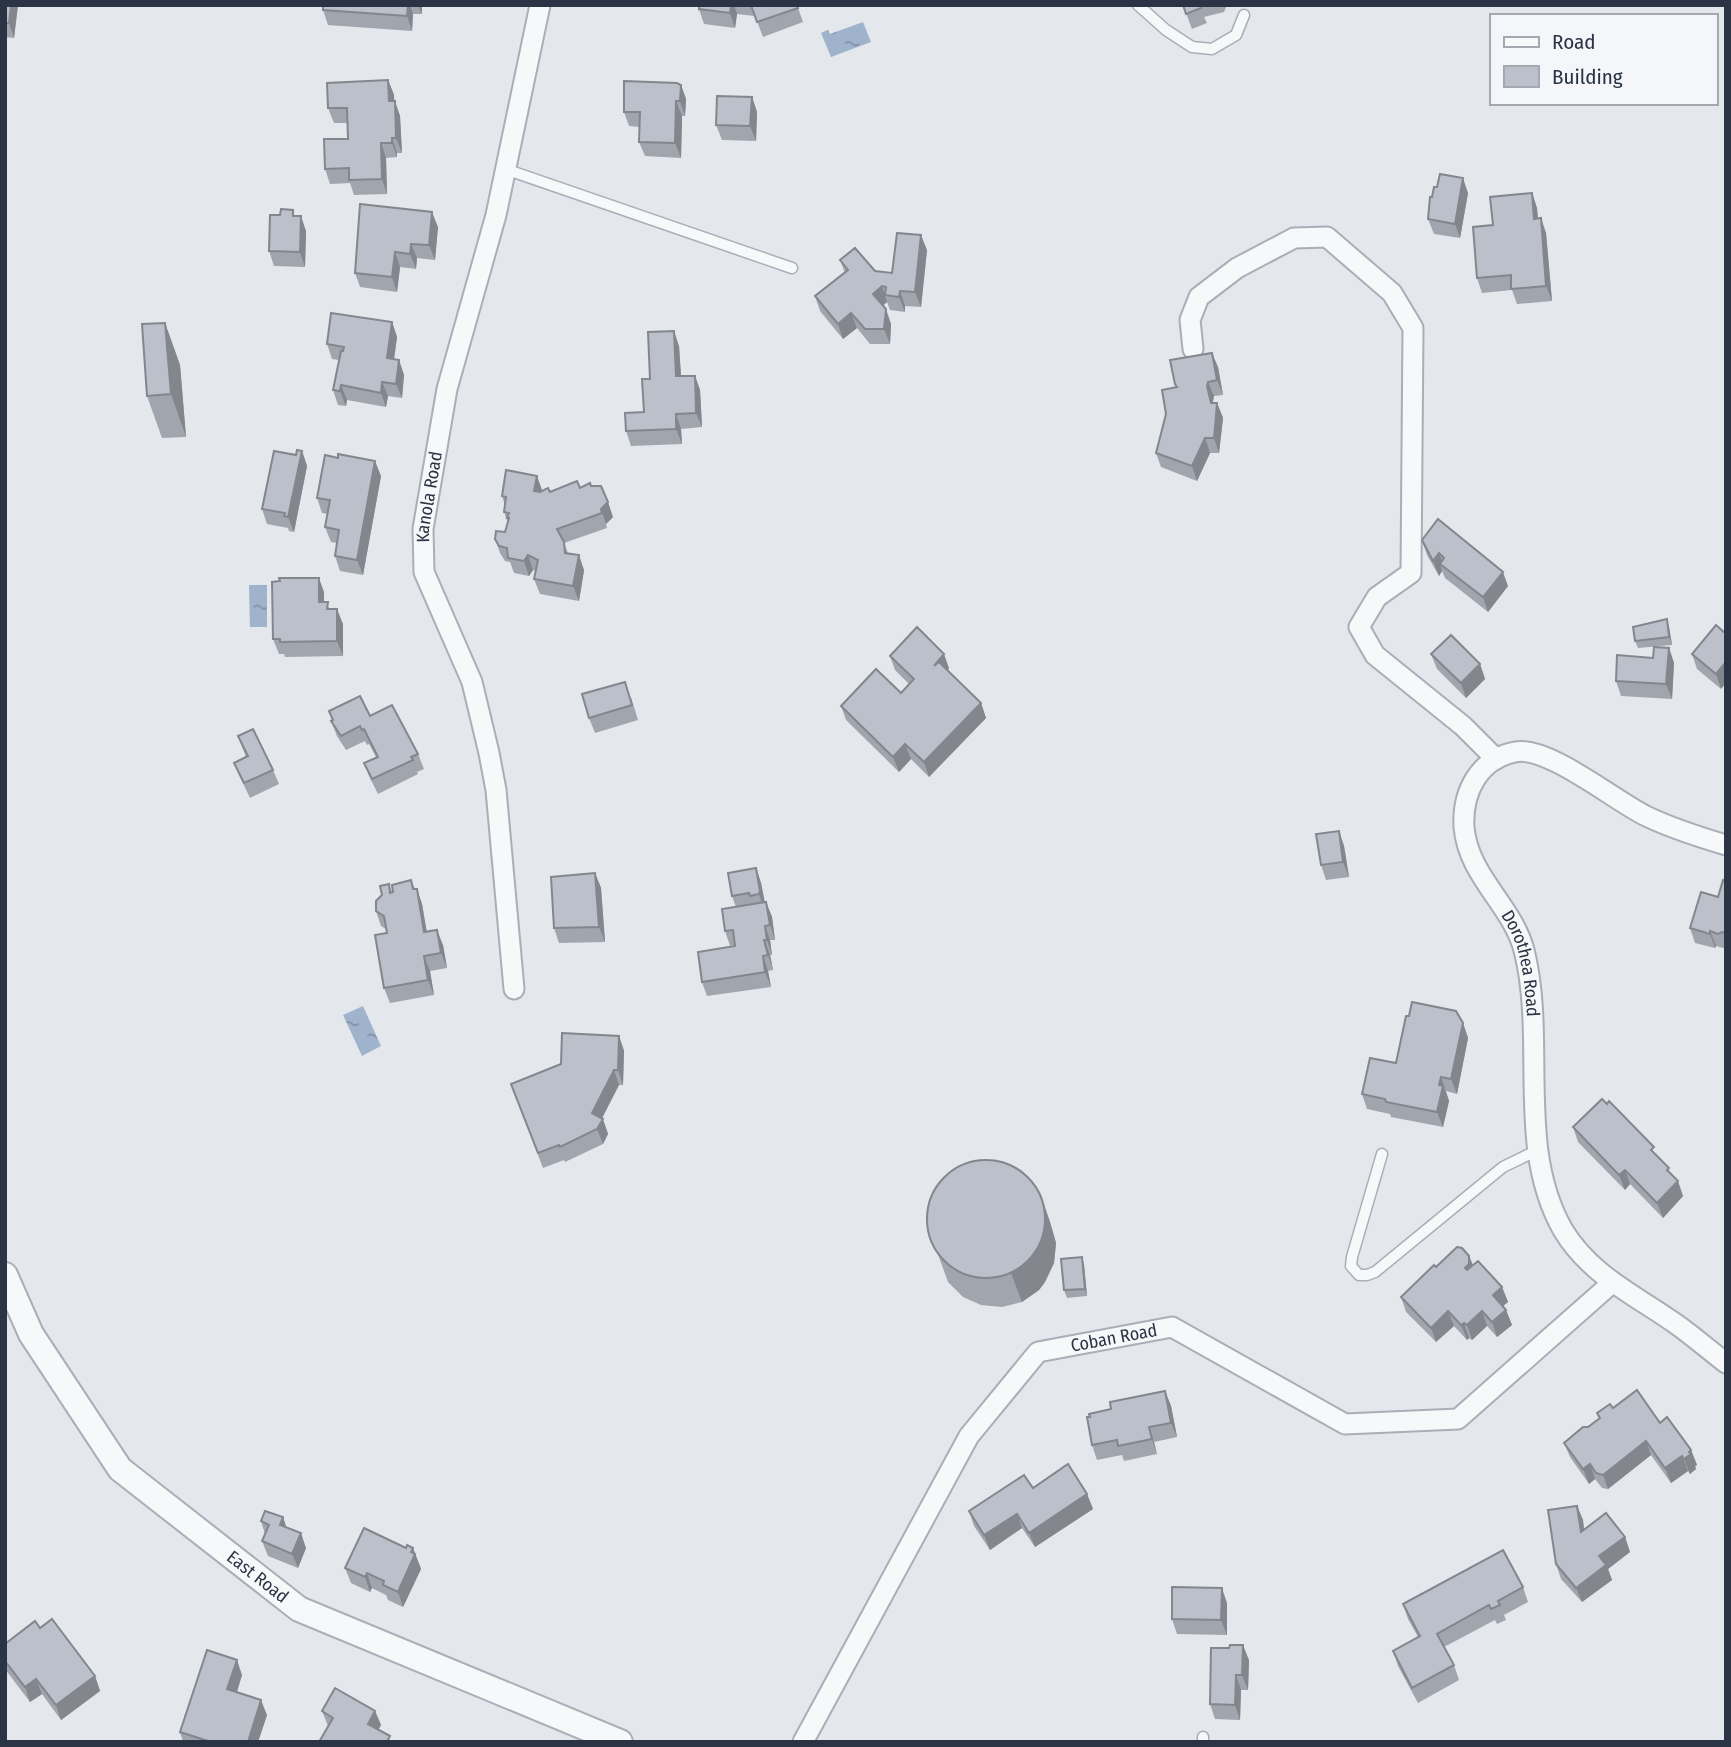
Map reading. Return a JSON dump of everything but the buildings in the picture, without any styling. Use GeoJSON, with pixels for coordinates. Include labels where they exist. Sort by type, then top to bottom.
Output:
{"type":"FeatureCollection","features":[{"type":"Feature","properties":{"kind":"street","name":"Kanola Road"},"geometry":{"type":"LineString","coordinates":[[514,989],[498,815],[489,753],[472,682],[424,572],[423,528],[447,389],[490,240],[540,5]]}},
{"type":"Feature","properties":{"kind":"street"},"geometry":{"type":"LineString","coordinates":[[1193,349],[1189,320],[1199,298],[1237,268],[1294,238],[1327,237],[1392,293],[1413,328],[1411,573],[1377,597],[1359,627],[1375,655],[1463,726],[1496,759],[1515,752],[1528,751],[1548,757],[1648,817],[1726,845]]}},
{"type":"Feature","properties":{"kind":"street","name":"Dorothea Road"},"geometry":{"type":"LineString","coordinates":[[1496,759],[1480,769],[1470,787],[1464,827],[1468,848],[1477,869],[1523,946],[1533,1002],[1539,1150],[1545,1188],[1552,1209],[1573,1246],[1612,1283],[1675,1324],[1726,1363]]}},
{"type":"Feature","properties":{"kind":"street","name":"East Road"},"geometry":{"type":"LineString","coordinates":[[5,1275],[31,1334],[120,1469],[299,1609],[620,1742]]}},
{"type":"Feature","properties":{"kind":"street","name":"Coban Road"},"geometry":{"type":"LineString","coordinates":[[803,1742],[970,1436],[1038,1352],[1172,1327],[1345,1424],[1458,1419],[1612,1283]]}},
{"type":"Feature","properties":{"kind":"lane"},"geometry":{"type":"LineString","coordinates":[[1138,5],[1166,30],[1192,47],[1212,49],[1236,35],[1244,15]]}},
{"type":"Feature","properties":{"kind":"lane"},"geometry":{"type":"LineString","coordinates":[[505,169],[792,268]]}},
{"type":"Feature","properties":{"kind":"lane"},"geometry":{"type":"LineString","coordinates":[[1382,1154],[1352,1258],[1351,1266],[1359,1275],[1375,1272],[1503,1167],[1539,1150]]}},
{"type":"Feature","properties":{"kind":"water"},"geometry":{"type":"Polygon","coordinates":[[[863,22],[871,42],[831,57],[821,33],[828,30],[830,34],[863,22]]]}},
{"type":"Feature","properties":{"kind":"water"},"geometry":{"type":"Polygon","coordinates":[[[249,585],[267,585],[267,627],[250,627],[249,585]]]}},
{"type":"Feature","properties":{"kind":"water"},"geometry":{"type":"Polygon","coordinates":[[[363,1006],[381,1046],[362,1056],[343,1015],[363,1006]]]}}]}
